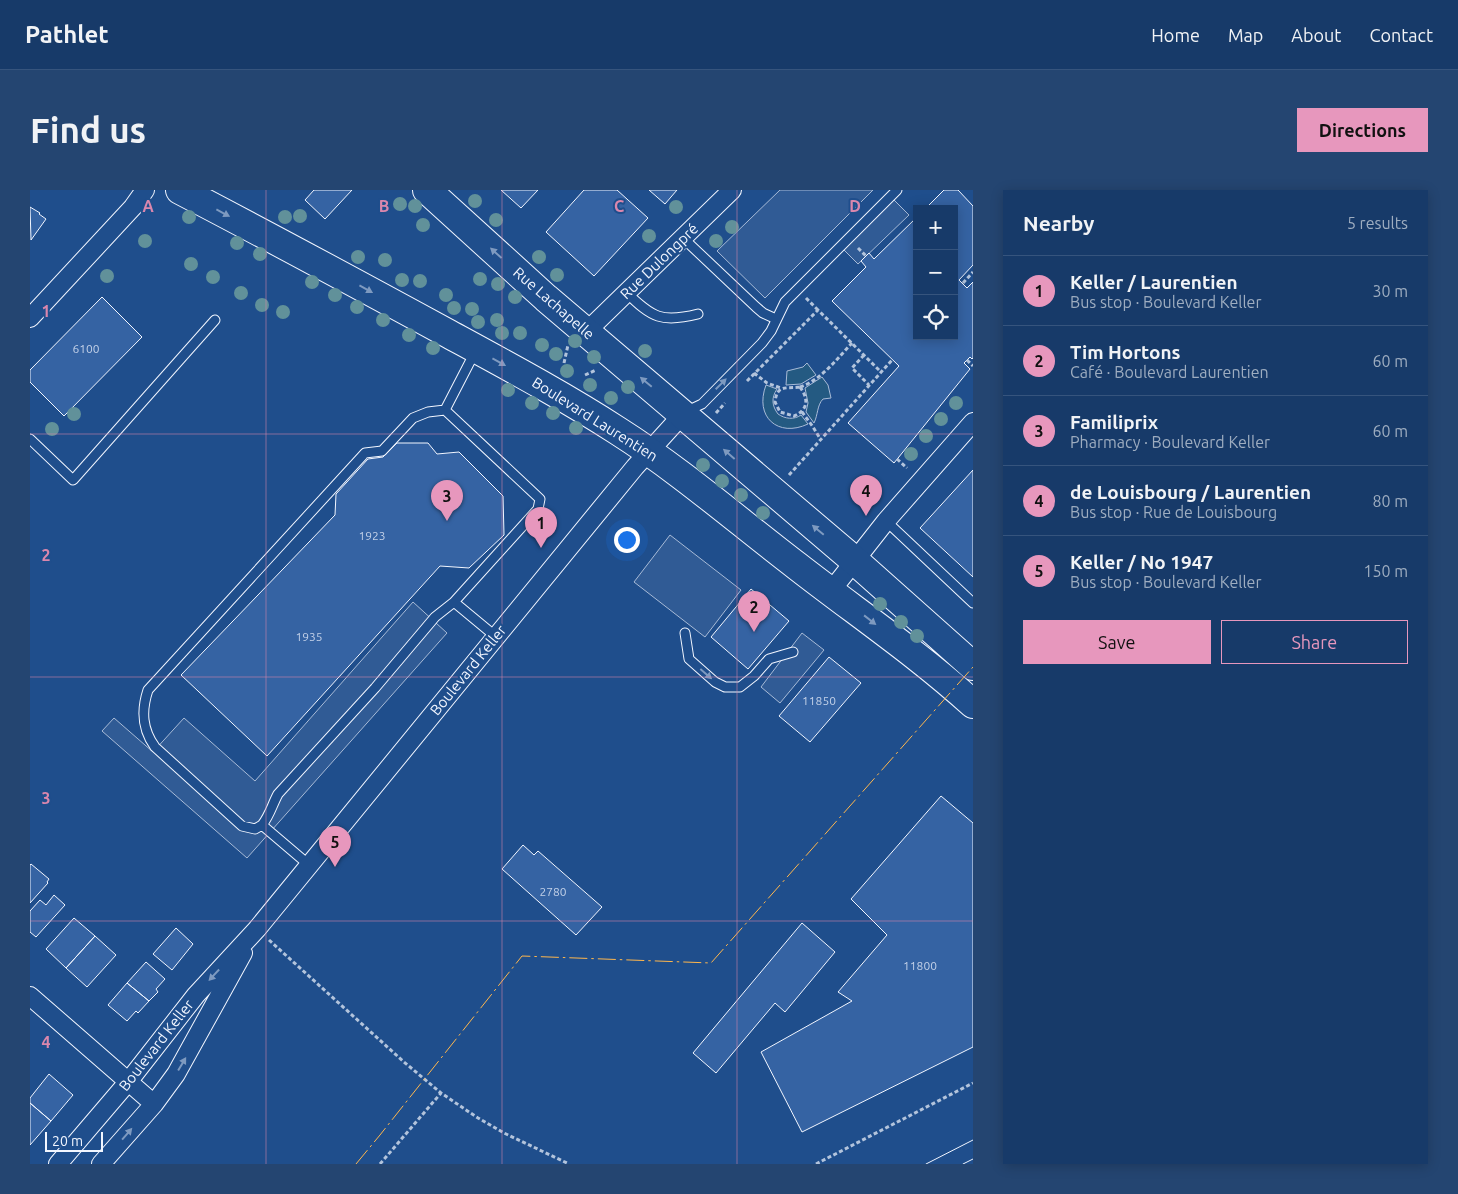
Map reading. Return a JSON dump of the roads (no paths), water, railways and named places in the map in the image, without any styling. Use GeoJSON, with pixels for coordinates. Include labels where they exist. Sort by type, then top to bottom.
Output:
{"type":"FeatureCollection","features":[{"type":"Feature","properties":{"kind":"main road","name":"Boulevard Laurentien"},"geometry":{"type":"LineString","coordinates":[[180,190],[476,349],[612,427],[648,451],[831,591],[946,680],[973,704]]}},
{"type":"Feature","properties":{"kind":"main road","name":"Rue Lachapelle"},"geometry":{"type":"LineString","coordinates":[[427,190],[546,298],[577,337],[682,414]]}},
{"type":"Feature","properties":{"kind":"main road"},"geometry":{"type":"LineString","coordinates":[[682,414],[855,561],[973,666]]}},
{"type":"Feature","properties":{"kind":"street"},"geometry":{"type":"LineString","coordinates":[[30,318],[133,206],[145,190]]}},
{"type":"Feature","properties":{"kind":"street","name":"Rue Dulongpré"},"geometry":{"type":"LineString","coordinates":[[577,337],[732,190]]}},
{"type":"Feature","properties":{"kind":"street","name":"Boulevard Keller"},"geometry":{"type":"LineString","coordinates":[[58,1164],[128,1082],[196,995],[257,929],[495,636],[648,451],[682,414]]}},
{"type":"Feature","properties":{"kind":"street"},"geometry":{"type":"LineString","coordinates":[[831,591],[886,521],[973,422]]}},
{"type":"Feature","properties":{"kind":"street","name":"Boulevard Keller"},"geometry":{"type":"LineString","coordinates":[[101,1164],[169,1085],[185,1060],[257,929]]}},
{"type":"Feature","properties":{"kind":"street"},"geometry":{"type":"LineString","coordinates":[[30,996],[154,1104]]}},
{"type":"Feature","properties":{"kind":"lane"},"geometry":{"type":"LineString","coordinates":[[682,414],[702,404],[762,343],[771,331],[785,302],[897,190]]}},
{"type":"Feature","properties":{"kind":"lane"},"geometry":{"type":"LineString","coordinates":[[683,238],[756,307],[763,313],[776,319]]}},
{"type":"Feature","properties":{"kind":"lane"},"geometry":{"type":"LineString","coordinates":[[626,292],[641,306],[657,316],[670,318],[698,314]]}},
{"type":"Feature","properties":{"kind":"lane"},"geometry":{"type":"LineString","coordinates":[[30,439],[73,480],[215,320]]}},
{"type":"Feature","properties":{"kind":"lane"},"geometry":{"type":"LineString","coordinates":[[445,410],[476,349]]}},
{"type":"Feature","properties":{"kind":"lane"},"geometry":{"type":"LineString","coordinates":[[445,410],[540,499],[538,509],[454,602],[434,617],[375,688],[278,794],[268,818],[262,825],[255,828],[242,826],[155,747],[148,738],[143,713],[148,690],[365,453],[382,451],[419,414],[445,410]]}},
{"type":"Feature","properties":{"kind":"lane"},"geometry":{"type":"LineString","coordinates":[[886,521],[973,603]]}},
{"type":"Feature","properties":{"kind":"lane"},"geometry":{"type":"LineString","coordinates":[[454,602],[495,636]]}},
{"type":"Feature","properties":{"kind":"lane"},"geometry":{"type":"LineString","coordinates":[[685,633],[689,659],[715,682],[725,687],[740,687],[754,676],[769,659],[793,652]]}},
{"type":"Feature","properties":{"kind":"lane"},"geometry":{"type":"LineString","coordinates":[[262,825],[308,865]]}},
{"type":"Feature","properties":{"kind":"tram line"},"geometry":{"type":"LineString","coordinates":[[926,1164],[973,1140]]}},
{"type":"Feature","properties":{"kind":"tram line"},"geometry":{"type":"LineString","coordinates":[[963,1164],[973,1159]]}},
{"type":"Feature","properties":{"kind":"place","name":"de Louisbourg / Laurentien"},"geometry":{"type":"Point","coordinates":[866,516]}},
{"type":"Feature","properties":{"kind":"place","name":"Familiprix"},"geometry":{"type":"Point","coordinates":[447,521]}},
{"type":"Feature","properties":{"kind":"place","name":"Keller / Laurentien"},"geometry":{"type":"Point","coordinates":[541,548]}},
{"type":"Feature","properties":{"kind":"place","name":"Tim Hortons"},"geometry":{"type":"Point","coordinates":[754,632]}},
{"type":"Feature","properties":{"kind":"place","name":"Keller / No 1947"},"geometry":{"type":"Point","coordinates":[335,867]}}]}
